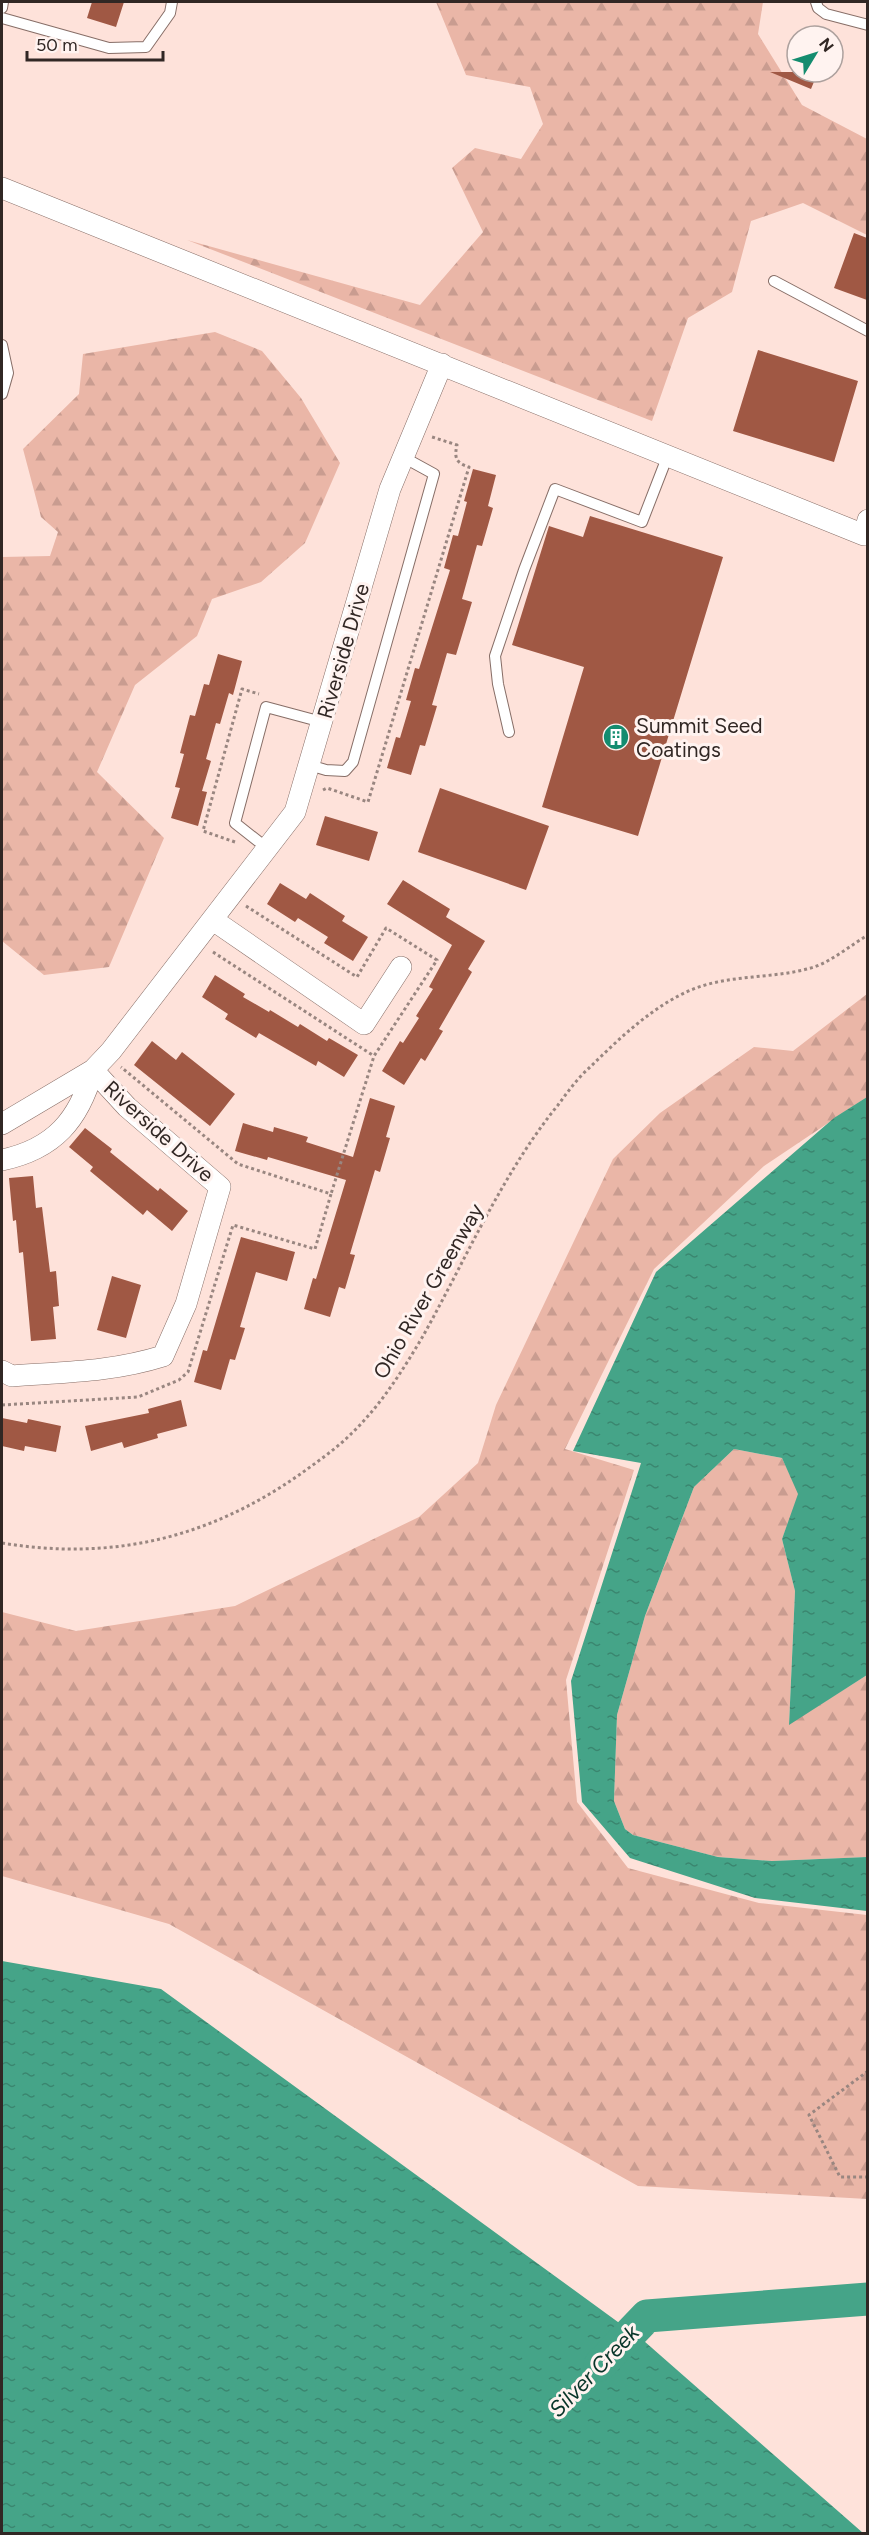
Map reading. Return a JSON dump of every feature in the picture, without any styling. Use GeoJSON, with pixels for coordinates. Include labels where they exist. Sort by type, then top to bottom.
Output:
{"type":"FeatureCollection","features":[{"type":"Feature","properties":{"kind":"street"},"geometry":{"type":"LineString","coordinates":[[2,189],[668,456],[866,527]]}},
{"type":"Feature","properties":{"kind":"street","name":"Riverside Drive"},"geometry":{"type":"LineString","coordinates":[[2,1371],[12,1376],[88,1371],[131,1366],[163,1356],[186,1304],[220,1187],[127,1107],[93,1070],[111,1051],[295,812],[390,489],[442,364]]}},
{"type":"Feature","properties":{"kind":"street"},"geometry":{"type":"LineString","coordinates":[[213,920],[364,1024],[401,967]]}},
{"type":"Feature","properties":{"kind":"street"},"geometry":{"type":"LineString","coordinates":[[2,1124],[93,1070]]}},
{"type":"Feature","properties":{"kind":"street"},"geometry":{"type":"LineString","coordinates":[[2,1160],[42,1146],[65,1127],[88,1088],[93,1070]]}},
{"type":"Feature","properties":{"kind":"lane"},"geometry":{"type":"LineString","coordinates":[[2,8],[3,2]]}},
{"type":"Feature","properties":{"kind":"lane"},"geometry":{"type":"LineString","coordinates":[[2,18],[109,48],[146,47],[170,13],[172,2]]}},
{"type":"Feature","properties":{"kind":"lane"},"geometry":{"type":"LineString","coordinates":[[816,2],[818,8],[826,14],[867,25]]}},
{"type":"Feature","properties":{"kind":"lane"},"geometry":{"type":"LineString","coordinates":[[774,281],[867,331]]}},
{"type":"Feature","properties":{"kind":"lane"},"geometry":{"type":"LineString","coordinates":[[2,345],[8,373],[2,394]]}},
{"type":"Feature","properties":{"kind":"lane"},"geometry":{"type":"LineString","coordinates":[[508,732],[495,656],[555,489],[642,522],[668,456]]}},
{"type":"Feature","properties":{"kind":"lane"},"geometry":{"type":"LineString","coordinates":[[309,765],[326,770],[345,771],[353,762],[434,474],[403,457]]}},
{"type":"Feature","properties":{"kind":"lane"},"geometry":{"type":"LineString","coordinates":[[268,849],[235,823],[266,706],[322,722]]}},
{"type":"Feature","properties":{"kind":"path"},"geometry":{"type":"LineString","coordinates":[[318,796],[327,788],[368,802],[469,467],[457,462],[458,445],[430,436]]}},
{"type":"Feature","properties":{"kind":"path"},"geometry":{"type":"LineString","coordinates":[[244,905],[357,977],[386,928],[437,960],[374,1056],[330,1194]]}},
{"type":"Feature","properties":{"kind":"path","name":"Ohio River Greenway"},"geometry":{"type":"LineString","coordinates":[[2,1543],[42,1550],[108,1549],[171,1538],[224,1519],[275,1492],[319,1461],[353,1432],[388,1391],[421,1338],[515,1165],[543,1123],[583,1073],[656,1009],[694,989],[722,981],[815,967],[867,935]]}},
{"type":"Feature","properties":{"kind":"path"},"geometry":{"type":"LineString","coordinates":[[213,952],[374,1056]]}},
{"type":"Feature","properties":{"kind":"path"},"geometry":{"type":"LineString","coordinates":[[867,2071],[809,2115],[840,2176],[867,2177]]}},
{"type":"Feature","properties":{"kind":"green space"},"geometry":{"type":"Polygon","coordinates":[[[436,2],[763,2],[758,34],[785,78],[785,84],[789,84],[802,105],[867,139],[867,235],[803,203],[751,221],[732,292],[688,318],[652,421],[187,240],[420,305],[483,232],[452,168],[475,148],[521,159],[543,124],[530,87],[466,75],[436,2]]]}},
{"type":"Feature","properties":{"kind":"green space"},"geometry":{"type":"Polygon","coordinates":[[[215,332],[262,351],[301,398],[340,463],[305,543],[261,582],[212,599],[197,636],[135,685],[97,772],[164,838],[109,967],[44,975],[2,941],[2,557],[50,556],[58,532],[41,517],[23,449],[79,394],[83,354],[215,332]]]}},
{"type":"Feature","properties":{"kind":"green space"},"geometry":{"type":"Polygon","coordinates":[[[867,994],[867,1097],[764,1166],[654,1269],[565,1449],[634,1470],[566,1680],[577,1802],[628,1868],[759,1903],[867,1915],[867,2199],[638,2186],[169,1924],[2,1876],[2,1612],[76,1631],[235,1606],[419,1517],[478,1463],[496,1405],[613,1159],[660,1113],[754,1047],[793,1051],[867,994]]]}},
{"type":"Feature","properties":{"kind":"green space"},"geometry":{"type":"Polygon","coordinates":[[[734,1449],[782,1458],[799,1494],[782,1539],[795,1591],[789,1724],[867,1675],[867,1857],[772,1861],[718,1857],[633,1835],[625,1829],[614,1801],[617,1715],[645,1616],[694,1487],[734,1449]]]}},
{"type":"Feature","properties":{"kind":"water"},"geometry":{"type":"Polygon","coordinates":[[[867,1097],[867,1675],[789,1725],[795,1591],[782,1539],[798,1494],[782,1458],[734,1449],[694,1487],[645,1616],[617,1715],[614,1801],[625,1829],[633,1835],[718,1857],[772,1861],[867,1857],[867,1911],[755,1898],[630,1858],[582,1802],[571,1681],[641,1463],[573,1451],[656,1272],[834,1118],[867,1097]]]}},
{"type":"Feature","properties":{"kind":"water"},"geometry":{"type":"Polygon","coordinates":[[[2,1961],[161,1989],[644,2341],[863,2533],[2,2533],[2,1961]]]}},
{"type":"Feature","properties":{"kind":"building"},"geometry":{"type":"Polygon","coordinates":[[[92,2],[124,2],[116,27],[87,18],[92,2]]]}},
{"type":"Feature","properties":{"kind":"building"},"geometry":{"type":"Polygon","coordinates":[[[770,72],[785,72],[785,78],[770,72]]]}},
{"type":"Feature","properties":{"kind":"building"},"geometry":{"type":"Polygon","coordinates":[[[799,84],[813,84],[811,89],[799,84]]]}},
{"type":"Feature","properties":{"kind":"building"},"geometry":{"type":"Polygon","coordinates":[[[854,233],[867,238],[867,300],[834,288],[854,233]]]}},
{"type":"Feature","properties":{"kind":"building"},"geometry":{"type":"Polygon","coordinates":[[[758,350],[858,381],[834,462],[733,431],[758,350]]]}},
{"type":"Feature","properties":{"kind":"building"},"geometry":{"type":"Polygon","coordinates":[[[473,469],[496,475],[488,506],[493,508],[482,546],[477,545],[462,599],[472,602],[456,655],[447,653],[432,705],[437,706],[425,746],[420,745],[411,775],[387,768],[396,737],[400,738],[411,701],[406,700],[415,668],[419,669],[450,570],[444,568],[453,535],[458,536],[473,469]]]}},
{"type":"Feature","properties":{"kind":"building","name":"Summit Seed Coatings"},"geometry":{"type":"Polygon","coordinates":[[[590,516],[723,557],[638,836],[542,807],[584,667],[512,645],[549,526],[583,537],[590,516]]]}},
{"type":"Feature","properties":{"kind":"building"},"geometry":{"type":"Polygon","coordinates":[[[218,654],[242,661],[233,695],[229,693],[220,724],[216,723],[206,759],[211,761],[202,791],[207,792],[198,826],[171,818],[180,788],[175,787],[184,754],[180,753],[190,715],[195,716],[204,684],[209,685],[218,654]]]}},
{"type":"Feature","properties":{"kind":"building"},"geometry":{"type":"Polygon","coordinates":[[[440,788],[549,826],[526,890],[418,852],[440,788]]]}},
{"type":"Feature","properties":{"kind":"building"},"geometry":{"type":"Polygon","coordinates":[[[325,816],[378,832],[369,861],[316,845],[325,816]]]}},
{"type":"Feature","properties":{"kind":"building"},"geometry":{"type":"Polygon","coordinates":[[[403,880],[450,909],[446,917],[485,941],[468,969],[472,972],[439,1029],[443,1031],[425,1061],[421,1058],[404,1085],[382,1071],[400,1041],[403,1043],[419,1018],[416,1016],[433,989],[429,987],[452,945],[387,904],[403,880]]]}},
{"type":"Feature","properties":{"kind":"building"},"geometry":{"type":"Polygon","coordinates":[[[280,883],[306,899],[310,893],[345,916],[342,921],[368,937],[353,961],[324,943],[328,937],[298,918],[295,922],[267,904],[280,883]]]}},
{"type":"Feature","properties":{"kind":"building"},"geometry":{"type":"Polygon","coordinates":[[[215,975],[245,994],[243,997],[269,1012],[270,1010],[298,1027],[300,1024],[327,1041],[329,1038],[358,1055],[344,1077],[318,1061],[316,1066],[259,1033],[256,1038],[225,1019],[228,1014],[202,997],[215,975]]]}},
{"type":"Feature","properties":{"kind":"building"},"geometry":{"type":"Polygon","coordinates":[[[152,1041],[176,1060],[182,1052],[235,1094],[210,1126],[134,1065],[152,1041]]]}},
{"type":"Feature","properties":{"kind":"building"},"geometry":{"type":"Polygon","coordinates":[[[370,1098],[395,1106],[386,1137],[390,1138],[380,1172],[375,1170],[350,1254],[355,1255],[345,1289],[339,1287],[330,1317],[304,1309],[313,1278],[316,1279],[346,1180],[268,1157],[267,1160],[235,1151],[243,1123],[273,1132],[274,1127],[308,1137],[306,1142],[353,1157],[370,1098]]]}},
{"type":"Feature","properties":{"kind":"building"},"geometry":{"type":"Polygon","coordinates":[[[85,1128],[112,1149],[110,1152],[158,1191],[160,1188],[188,1211],[172,1231],[147,1210],[143,1215],[90,1171],[93,1167],[69,1147],[85,1128]]]}},
{"type":"Feature","properties":{"kind":"building"},"geometry":{"type":"Polygon","coordinates":[[[33,1176],[36,1208],[42,1207],[50,1272],[56,1271],[59,1306],[53,1307],[56,1339],[31,1341],[23,1252],[19,1253],[9,1178],[33,1176]]]}},
{"type":"Feature","properties":{"kind":"building"},"geometry":{"type":"Polygon","coordinates":[[[241,1237],[295,1252],[287,1281],[256,1272],[240,1327],[245,1328],[235,1360],[230,1359],[221,1390],[194,1382],[203,1350],[207,1351],[241,1237]]]}},
{"type":"Feature","properties":{"kind":"building"},"geometry":{"type":"Polygon","coordinates":[[[112,1276],[141,1285],[126,1338],[97,1330],[112,1276]]]}},
{"type":"Feature","properties":{"kind":"building"},"geometry":{"type":"Polygon","coordinates":[[[181,1400],[187,1426],[157,1434],[158,1438],[124,1448],[122,1442],[91,1451],[85,1426],[149,1413],[148,1409],[181,1400]]]}},
{"type":"Feature","properties":{"kind":"building"},"geometry":{"type":"Polygon","coordinates":[[[2,1418],[27,1423],[28,1419],[61,1426],[56,1452],[25,1446],[24,1451],[2,1446],[2,1418]]]}},
{"type":"Feature","properties":{"kind":"waterway","name":"Silver Creek"},"geometry":{"type":"LineString","coordinates":[[600,2365],[647,2316],[868,2299]]}},
{"type":"Feature","properties":{"kind":"place","name":"Summit Seed Coatings"},"geometry":{"type":"Point","coordinates":[616,737]}}]}
